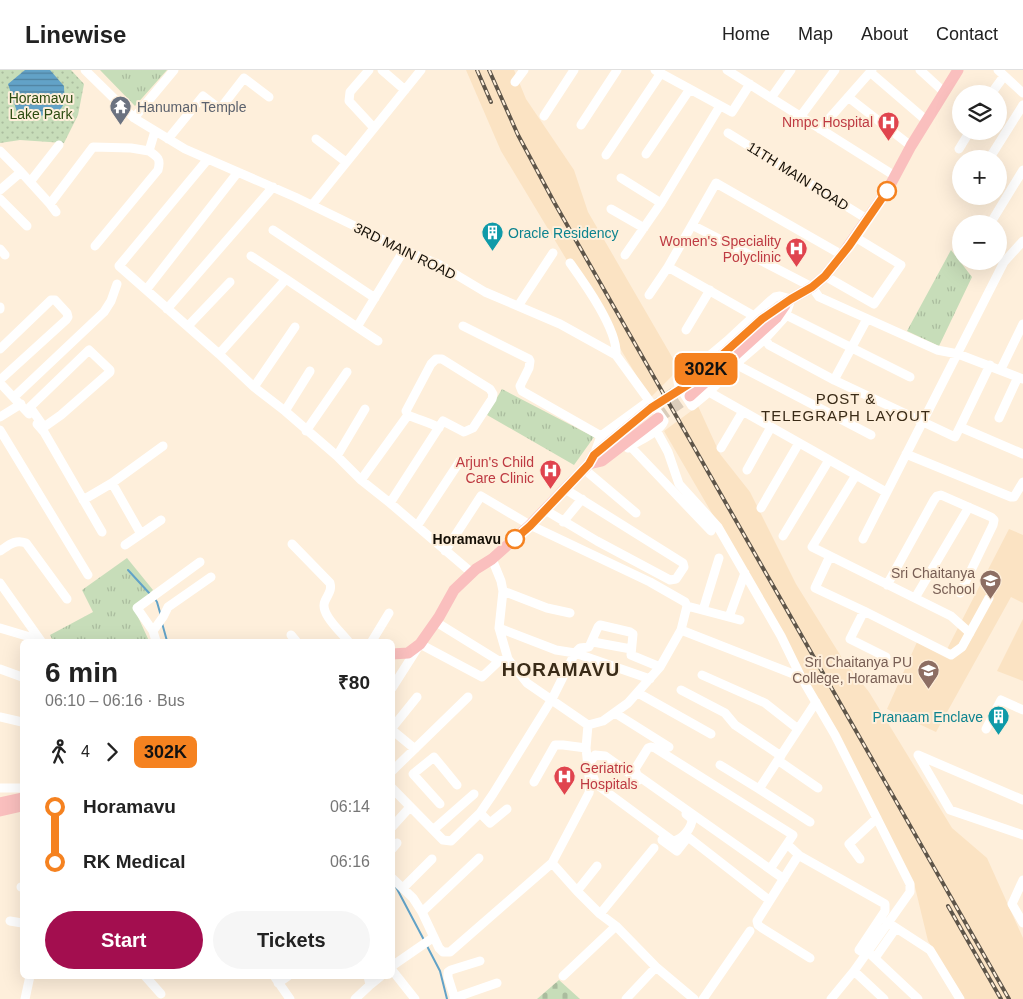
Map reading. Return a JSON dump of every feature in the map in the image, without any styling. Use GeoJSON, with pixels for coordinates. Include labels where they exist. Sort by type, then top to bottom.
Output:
{"type":"FeatureCollection","features":[{"type":"Feature","properties":{"kind":"main road"},"geometry":{"type":"LineString","coordinates":[[686,392],[825,276],[855,237],[895,176],[911,146],[958,70]]}},
{"type":"Feature","properties":{"kind":"main road"},"geometry":{"type":"LineString","coordinates":[[395,654],[408,653],[420,644],[436,622],[454,590],[530,526],[650,404]]}},
{"type":"Feature","properties":{"kind":"main road"},"geometry":{"type":"LineString","coordinates":[[592,462],[658,418]]}},
{"type":"Feature","properties":{"kind":"main road"},"geometry":{"type":"LineString","coordinates":[[0,803],[20,798]]}},
{"type":"Feature","properties":{"kind":"main road"},"geometry":{"type":"LineString","coordinates":[[0,812],[20,807]]}},
{"type":"Feature","properties":{"kind":"street","name":"3RD MAIN ROAD"},"geometry":{"type":"LineString","coordinates":[[84,70],[134,118],[185,149],[273,187],[404,250],[440,265],[485,292],[560,324],[616,355],[664,421],[656,430]]}},
{"type":"Feature","properties":{"kind":"street"},"geometry":{"type":"LineString","coordinates":[[134,118],[174,70]]}},
{"type":"Feature","properties":{"kind":"street"},"geometry":{"type":"LineString","coordinates":[[369,70],[350,92],[349,101],[374,128]]}},
{"type":"Feature","properties":{"kind":"street"},"geometry":{"type":"LineString","coordinates":[[382,70],[405,90]]}},
{"type":"Feature","properties":{"kind":"street"},"geometry":{"type":"LineString","coordinates":[[312,205],[421,70]]}},
{"type":"Feature","properties":{"kind":"street"},"geometry":{"type":"LineString","coordinates":[[515,82],[524,70]]}},
{"type":"Feature","properties":{"kind":"street"},"geometry":{"type":"LineString","coordinates":[[544,116],[574,70]]}},
{"type":"Feature","properties":{"kind":"street"},"geometry":{"type":"LineString","coordinates":[[581,125],[617,70]]}},
{"type":"Feature","properties":{"kind":"street"},"geometry":{"type":"LineString","coordinates":[[727,70],[739,73],[750,84],[771,98],[895,176]]}},
{"type":"Feature","properties":{"kind":"street"},"geometry":{"type":"LineString","coordinates":[[771,98],[792,70]]}},
{"type":"Feature","properties":{"kind":"street"},"geometry":{"type":"LineString","coordinates":[[800,117],[835,70]]}},
{"type":"Feature","properties":{"kind":"street"},"geometry":{"type":"LineString","coordinates":[[920,70],[944,92]]}},
{"type":"Feature","properties":{"kind":"street"},"geometry":{"type":"LineString","coordinates":[[820,129],[871,71],[927,121]]}},
{"type":"Feature","properties":{"kind":"street"},"geometry":{"type":"LineString","coordinates":[[606,154],[658,72],[732,112],[750,84]]}},
{"type":"Feature","properties":{"kind":"street"},"geometry":{"type":"LineString","coordinates":[[995,85],[1001,73],[1023,93]]}},
{"type":"Feature","properties":{"kind":"street"},"geometry":{"type":"LineString","coordinates":[[168,139],[203,96],[220,109],[244,78],[269,97]]}},
{"type":"Feature","properties":{"kind":"street"},"geometry":{"type":"LineString","coordinates":[[646,154],[690,89]]}},
{"type":"Feature","properties":{"kind":"street"},"geometry":{"type":"LineString","coordinates":[[848,97],[911,146]]}},
{"type":"Feature","properties":{"kind":"street"},"geometry":{"type":"LineString","coordinates":[[994,150],[1023,105]]}},
{"type":"Feature","properties":{"kind":"street"},"geometry":{"type":"LineString","coordinates":[[625,255],[661,203],[720,106]]}},
{"type":"Feature","properties":{"kind":"street"},"geometry":{"type":"LineString","coordinates":[[149,151],[155,131]]}},
{"type":"Feature","properties":{"kind":"street","name":"11TH MAIN ROAD"},"geometry":{"type":"LineString","coordinates":[[728,133],[867,219]]}},
{"type":"Feature","properties":{"kind":"street"},"geometry":{"type":"LineString","coordinates":[[316,139],[346,162]]}},
{"type":"Feature","properties":{"kind":"street"},"geometry":{"type":"LineString","coordinates":[[959,149],[964,140]]}},
{"type":"Feature","properties":{"kind":"street"},"geometry":{"type":"LineString","coordinates":[[30,182],[59,144]]}},
{"type":"Feature","properties":{"kind":"street"},"geometry":{"type":"LineString","coordinates":[[50,204],[93,147],[130,148],[149,151],[158,157],[160,163],[158,170],[95,246]]}},
{"type":"Feature","properties":{"kind":"street"},"geometry":{"type":"LineString","coordinates":[[0,151],[56,212]]}},
{"type":"Feature","properties":{"kind":"street"},"geometry":{"type":"LineString","coordinates":[[208,160],[118,266],[188,326],[254,387],[285,411],[361,480],[472,573]]}},
{"type":"Feature","properties":{"kind":"street"},"geometry":{"type":"LineString","coordinates":[[996,215],[1023,170]]}},
{"type":"Feature","properties":{"kind":"street"},"geometry":{"type":"LineString","coordinates":[[0,190],[21,172]]}},
{"type":"Feature","properties":{"kind":"street"},"geometry":{"type":"LineString","coordinates":[[146,290],[238,172]]}},
{"type":"Feature","properties":{"kind":"street"},"geometry":{"type":"LineString","coordinates":[[621,178],[661,203]]}},
{"type":"Feature","properties":{"kind":"street"},"geometry":{"type":"LineString","coordinates":[[650,295],[716,183],[842,254]]}},
{"type":"Feature","properties":{"kind":"street"},"geometry":{"type":"LineString","coordinates":[[167,308],[273,187]]}},
{"type":"Feature","properties":{"kind":"street"},"geometry":{"type":"LineString","coordinates":[[0,199],[27,226]]}},
{"type":"Feature","properties":{"kind":"street"},"geometry":{"type":"LineString","coordinates":[[611,209],[644,228]]}},
{"type":"Feature","properties":{"kind":"street"},"geometry":{"type":"LineString","coordinates":[[692,225],[812,287],[818,296],[866,319],[937,350],[958,354],[1021,378],[999,418]]}},
{"type":"Feature","properties":{"kind":"street"},"geometry":{"type":"LineString","coordinates":[[273,230],[375,298]]}},
{"type":"Feature","properties":{"kind":"street"},"geometry":{"type":"LineString","coordinates":[[825,276],[874,304],[901,265],[855,237]]}},
{"type":"Feature","properties":{"kind":"street"},"geometry":{"type":"LineString","coordinates":[[863,539],[1004,262],[1023,241]]}},
{"type":"Feature","properties":{"kind":"street"},"geometry":{"type":"LineString","coordinates":[[357,327],[404,250]]}},
{"type":"Feature","properties":{"kind":"street"},"geometry":{"type":"LineString","coordinates":[[518,306],[553,253]]}},
{"type":"Feature","properties":{"kind":"street"},"geometry":{"type":"LineString","coordinates":[[251,256],[378,341]]}},
{"type":"Feature","properties":{"kind":"street"},"geometry":{"type":"LineString","coordinates":[[570,263],[595,299],[617,345],[616,355]]}},
{"type":"Feature","properties":{"kind":"street"},"geometry":{"type":"LineString","coordinates":[[668,267],[754,316]]}},
{"type":"Feature","properties":{"kind":"street"},"geometry":{"type":"LineString","coordinates":[[219,354],[286,279]]}},
{"type":"Feature","properties":{"kind":"street"},"geometry":{"type":"LineString","coordinates":[[188,326],[230,282]]}},
{"type":"Feature","properties":{"kind":"street"},"geometry":{"type":"LineString","coordinates":[[14,397],[104,312],[111,301],[117,284]]}},
{"type":"Feature","properties":{"kind":"street"},"geometry":{"type":"LineString","coordinates":[[686,330],[710,290]]}},
{"type":"Feature","properties":{"kind":"street"},"geometry":{"type":"LineString","coordinates":[[787,306],[765,339],[692,406],[678,386],[678,382],[775,297],[850,348],[910,377]]}},
{"type":"Feature","properties":{"kind":"street"},"geometry":{"type":"LineString","coordinates":[[0,349],[51,300],[55,300],[67,313],[68,317],[66,320],[0,382],[26,407],[44,427],[61,415],[110,372],[89,350],[26,407],[0,417]]}},
{"type":"Feature","properties":{"kind":"street"},"geometry":{"type":"LineString","coordinates":[[834,380],[866,319]]}},
{"type":"Feature","properties":{"kind":"street"},"geometry":{"type":"LineString","coordinates":[[1001,369],[1023,324]]}},
{"type":"Feature","properties":{"kind":"street"},"geometry":{"type":"LineString","coordinates":[[463,326],[529,359],[529,368],[520,386],[522,391],[601,436]]}},
{"type":"Feature","properties":{"kind":"street"},"geometry":{"type":"LineString","coordinates":[[254,387],[295,327]]}},
{"type":"Feature","properties":{"kind":"street"},"geometry":{"type":"LineString","coordinates":[[765,339],[769,345],[834,380],[955,437],[990,365]]}},
{"type":"Feature","properties":{"kind":"street"},"geometry":{"type":"LineString","coordinates":[[390,503],[440,428],[443,421],[464,432],[471,430],[490,402],[493,394],[490,388],[442,359],[436,359],[433,361],[406,411],[408,415],[440,428]]}},
{"type":"Feature","properties":{"kind":"street"},"geometry":{"type":"LineString","coordinates":[[738,362],[741,367],[871,435]]}},
{"type":"Feature","properties":{"kind":"street"},"geometry":{"type":"LineString","coordinates":[[285,411],[310,371]]}},
{"type":"Feature","properties":{"kind":"street"},"geometry":{"type":"LineString","coordinates":[[306,431],[347,372]]}},
{"type":"Feature","properties":{"kind":"street"},"geometry":{"type":"LineString","coordinates":[[709,392],[886,492]]}},
{"type":"Feature","properties":{"kind":"street"},"geometry":{"type":"LineString","coordinates":[[592,462],[601,436],[650,404]]}},
{"type":"Feature","properties":{"kind":"street"},"geometry":{"type":"LineString","coordinates":[[26,407],[44,432],[102,532]]}},
{"type":"Feature","properties":{"kind":"street"},"geometry":{"type":"LineString","coordinates":[[336,456],[364,409]]}},
{"type":"Feature","properties":{"kind":"street"},"geometry":{"type":"LineString","coordinates":[[721,448],[743,411]]}},
{"type":"Feature","properties":{"kind":"street"},"geometry":{"type":"LineString","coordinates":[[361,480],[408,415]]}},
{"type":"Feature","properties":{"kind":"street"},"geometry":{"type":"LineString","coordinates":[[747,470],[771,427]]}},
{"type":"Feature","properties":{"kind":"street"},"geometry":{"type":"LineString","coordinates":[[960,427],[1023,454]]}},
{"type":"Feature","properties":{"kind":"street"},"geometry":{"type":"LineString","coordinates":[[0,430],[88,574]]}},
{"type":"Feature","properties":{"kind":"street"},"geometry":{"type":"LineString","coordinates":[[592,462],[609,462],[656,430],[668,452],[679,484],[718,527],[835,735],[904,870],[911,888],[859,950],[875,958],[918,999]]}},
{"type":"Feature","properties":{"kind":"street"},"geometry":{"type":"LineString","coordinates":[[761,508],[799,443]]}},
{"type":"Feature","properties":{"kind":"street"},"geometry":{"type":"LineString","coordinates":[[83,500],[112,484],[163,446]]}},
{"type":"Feature","properties":{"kind":"street"},"geometry":{"type":"LineString","coordinates":[[630,446],[711,531]]}},
{"type":"Feature","properties":{"kind":"street"},"geometry":{"type":"LineString","coordinates":[[906,454],[1011,497],[1014,496],[1023,482]]}},
{"type":"Feature","properties":{"kind":"street"},"geometry":{"type":"LineString","coordinates":[[783,536],[829,460]]}},
{"type":"Feature","properties":{"kind":"street"},"geometry":{"type":"LineString","coordinates":[[418,526],[460,461]]}},
{"type":"Feature","properties":{"kind":"street"},"geometry":{"type":"LineString","coordinates":[[592,462],[636,513]]}},
{"type":"Feature","properties":{"kind":"street"},"geometry":{"type":"LineString","coordinates":[[856,475],[812,547],[951,616],[970,633]]}},
{"type":"Feature","properties":{"kind":"street"},"geometry":{"type":"LineString","coordinates":[[112,484],[141,534]]}},
{"type":"Feature","properties":{"kind":"street"},"geometry":{"type":"LineString","coordinates":[[544,510],[670,580],[676,579],[684,567],[683,563],[565,489]]}},
{"type":"Feature","properties":{"kind":"street"},"geometry":{"type":"LineString","coordinates":[[887,585],[938,496],[941,495],[994,520],[960,593]]}},
{"type":"Feature","properties":{"kind":"street"},"geometry":{"type":"LineString","coordinates":[[445,551],[481,496],[530,526],[650,582],[685,602],[687,606],[740,620]]}},
{"type":"Feature","properties":{"kind":"street"},"geometry":{"type":"LineString","coordinates":[[563,522],[582,500]]}},
{"type":"Feature","properties":{"kind":"street"},"geometry":{"type":"LineString","coordinates":[[915,598],[970,508]]}},
{"type":"Feature","properties":{"kind":"street"},"geometry":{"type":"LineString","coordinates":[[125,546],[162,520]]}},
{"type":"Feature","properties":{"kind":"street"},"geometry":{"type":"LineString","coordinates":[[0,551],[12,542],[20,540],[26,543],[66,599]]}},
{"type":"Feature","properties":{"kind":"street"},"geometry":{"type":"LineString","coordinates":[[292,544],[330,582],[331,590],[323,608],[327,616],[346,639]]}},
{"type":"Feature","properties":{"kind":"street"},"geometry":{"type":"LineString","coordinates":[[830,556],[815,588],[951,655],[962,647],[989,598]]}},
{"type":"Feature","properties":{"kind":"street"},"geometry":{"type":"LineString","coordinates":[[703,610],[719,558]]}},
{"type":"Feature","properties":{"kind":"street"},"geometry":{"type":"LineString","coordinates":[[492,559],[501,581],[499,628],[504,660]]}},
{"type":"Feature","properties":{"kind":"street"},"geometry":{"type":"LineString","coordinates":[[155,639],[153,632],[137,608],[200,562]]}},
{"type":"Feature","properties":{"kind":"street"},"geometry":{"type":"LineString","coordinates":[[729,617],[745,573]]}},
{"type":"Feature","properties":{"kind":"street"},"geometry":{"type":"LineString","coordinates":[[153,632],[168,607],[211,577]]}},
{"type":"Feature","properties":{"kind":"street"},"geometry":{"type":"LineString","coordinates":[[1,586],[40,639]]}},
{"type":"Feature","properties":{"kind":"street"},"geometry":{"type":"LineString","coordinates":[[502,591],[547,608],[570,613]]}},
{"type":"Feature","properties":{"kind":"street"},"geometry":{"type":"LineString","coordinates":[[436,622],[504,660],[527,683],[588,725],[603,722],[628,703],[660,667],[681,630],[687,606]]}},
{"type":"Feature","properties":{"kind":"street"},"geometry":{"type":"LineString","coordinates":[[864,611],[850,640],[886,658]]}},
{"type":"Feature","properties":{"kind":"street"},"geometry":{"type":"LineString","coordinates":[[373,639],[389,614]]}},
{"type":"Feature","properties":{"kind":"street"},"geometry":{"type":"LineString","coordinates":[[395,792],[443,840],[451,841],[480,813],[552,699],[575,653],[580,648],[589,648],[600,625],[633,634],[631,655],[660,667]]}},
{"type":"Feature","properties":{"kind":"street"},"geometry":{"type":"LineString","coordinates":[[0,628],[35,639]]}},
{"type":"Feature","properties":{"kind":"street"},"geometry":{"type":"LineString","coordinates":[[499,628],[556,650],[575,653],[650,679]]}},
{"type":"Feature","properties":{"kind":"street"},"geometry":{"type":"LineString","coordinates":[[681,630],[801,677]]}},
{"type":"Feature","properties":{"kind":"street"},"geometry":{"type":"LineString","coordinates":[[593,642],[631,649]]}},
{"type":"Feature","properties":{"kind":"street"},"geometry":{"type":"LineString","coordinates":[[395,683],[420,644],[482,677],[504,660]]}},
{"type":"Feature","properties":{"kind":"street"},"geometry":{"type":"LineString","coordinates":[[0,669],[20,676]]}},
{"type":"Feature","properties":{"kind":"street"},"geometry":{"type":"LineString","coordinates":[[702,675],[765,703],[798,729]]}},
{"type":"Feature","properties":{"kind":"street"},"geometry":{"type":"LineString","coordinates":[[681,690],[725,714],[735,725],[818,788]]}},
{"type":"Feature","properties":{"kind":"street"},"geometry":{"type":"LineString","coordinates":[[638,693],[712,734]]}},
{"type":"Feature","properties":{"kind":"street"},"geometry":{"type":"LineString","coordinates":[[395,725],[417,697]]}},
{"type":"Feature","properties":{"kind":"street"},"geometry":{"type":"LineString","coordinates":[[395,768],[468,697]]}},
{"type":"Feature","properties":{"kind":"street"},"geometry":{"type":"LineString","coordinates":[[986,729],[1001,700],[1023,710]]}},
{"type":"Feature","properties":{"kind":"street"},"geometry":{"type":"LineString","coordinates":[[759,789],[816,702]]}},
{"type":"Feature","properties":{"kind":"street"},"geometry":{"type":"LineString","coordinates":[[615,713],[669,747]]}},
{"type":"Feature","properties":{"kind":"street"},"geometry":{"type":"LineString","coordinates":[[0,717],[20,722]]}},
{"type":"Feature","properties":{"kind":"street"},"geometry":{"type":"LineString","coordinates":[[395,881],[422,912],[428,941],[443,952],[450,952],[552,863],[587,798],[591,771],[589,764],[595,755],[605,756],[690,817],[693,822],[680,838],[673,841],[670,840],[596,784],[591,771],[586,748],[588,725]]}},
{"type":"Feature","properties":{"kind":"street"},"geometry":{"type":"LineString","coordinates":[[395,732],[415,749]]}},
{"type":"Feature","properties":{"kind":"street"},"geometry":{"type":"LineString","coordinates":[[534,782],[555,746],[563,745],[586,748]]}},
{"type":"Feature","properties":{"kind":"street"},"geometry":{"type":"LineString","coordinates":[[770,869],[793,837],[791,834],[655,748],[651,746],[648,748],[636,767],[637,775],[784,879]]}},
{"type":"Feature","properties":{"kind":"street"},"geometry":{"type":"LineString","coordinates":[[413,774],[434,756],[457,785]]}},
{"type":"Feature","properties":{"kind":"street"},"geometry":{"type":"LineString","coordinates":[[1023,800],[918,756],[950,810],[1023,835]]}},
{"type":"Feature","properties":{"kind":"street"},"geometry":{"type":"LineString","coordinates":[[401,763],[440,804]]}},
{"type":"Feature","properties":{"kind":"street"},"geometry":{"type":"LineString","coordinates":[[720,765],[810,822]]}},
{"type":"Feature","properties":{"kind":"street"},"geometry":{"type":"LineString","coordinates":[[590,786],[675,850],[679,850],[688,837],[765,897]]}},
{"type":"Feature","properties":{"kind":"street"},"geometry":{"type":"LineString","coordinates":[[0,788],[20,788]]}},
{"type":"Feature","properties":{"kind":"street"},"geometry":{"type":"LineString","coordinates":[[433,830],[474,794]]}},
{"type":"Feature","properties":{"kind":"street"},"geometry":{"type":"LineString","coordinates":[[395,824],[410,807]]}},
{"type":"Feature","properties":{"kind":"street"},"geometry":{"type":"LineString","coordinates":[[480,813],[490,823],[507,809]]}},
{"type":"Feature","properties":{"kind":"street"},"geometry":{"type":"LineString","coordinates":[[860,860],[849,844],[877,818]]}},
{"type":"Feature","properties":{"kind":"street"},"geometry":{"type":"LineString","coordinates":[[787,844],[800,856],[885,904],[884,921]]}},
{"type":"Feature","properties":{"kind":"street"},"geometry":{"type":"LineString","coordinates":[[600,914],[654,848]]}},
{"type":"Feature","properties":{"kind":"street"},"geometry":{"type":"LineString","coordinates":[[800,856],[796,859],[759,918],[758,925],[810,958]]}},
{"type":"Feature","properties":{"kind":"street"},"geometry":{"type":"LineString","coordinates":[[403,888],[432,858]]}},
{"type":"Feature","properties":{"kind":"street"},"geometry":{"type":"LineString","coordinates":[[422,912],[479,858]]}},
{"type":"Feature","properties":{"kind":"street"},"geometry":{"type":"LineString","coordinates":[[552,863],[600,914],[616,926],[682,996],[694,999]]}},
{"type":"Feature","properties":{"kind":"street"},"geometry":{"type":"LineString","coordinates":[[577,891],[597,866]]}},
{"type":"Feature","properties":{"kind":"street"},"geometry":{"type":"LineString","coordinates":[[1023,880],[1019,899],[1012,904],[1023,923]]}},
{"type":"Feature","properties":{"kind":"street"},"geometry":{"type":"LineString","coordinates":[[10,921],[20,924]]}},
{"type":"Feature","properties":{"kind":"street"},"geometry":{"type":"LineString","coordinates":[[884,921],[930,950],[960,999]]}},
{"type":"Feature","properties":{"kind":"street"},"geometry":{"type":"LineString","coordinates":[[562,976],[616,926]]}},
{"type":"Feature","properties":{"kind":"street"},"geometry":{"type":"LineString","coordinates":[[875,958],[896,928]]}},
{"type":"Feature","properties":{"kind":"street"},"geometry":{"type":"LineString","coordinates":[[703,999],[750,931]]}},
{"type":"Feature","properties":{"kind":"street"},"geometry":{"type":"LineString","coordinates":[[395,966],[428,941]]}},
{"type":"Feature","properties":{"kind":"street"},"geometry":{"type":"LineString","coordinates":[[831,999],[854,971],[866,952]]}},
{"type":"Feature","properties":{"kind":"street"},"geometry":{"type":"LineString","coordinates":[[480,961],[448,972],[455,998],[497,983]]}},
{"type":"Feature","properties":{"kind":"street"},"geometry":{"type":"LineString","coordinates":[[626,999],[656,967]]}},
{"type":"Feature","properties":{"kind":"street"},"geometry":{"type":"LineString","coordinates":[[854,971],[884,999]]}},
{"type":"Feature","properties":{"kind":"street"},"geometry":{"type":"LineString","coordinates":[[395,972],[415,999]]}},
{"type":"Feature","properties":{"kind":"street"},"geometry":{"type":"LineString","coordinates":[[26,999],[29,979]]}},
{"type":"Feature","properties":{"kind":"street"},"geometry":{"type":"LineString","coordinates":[[148,979],[161,994]]}},
{"type":"Feature","properties":{"kind":"street"},"geometry":{"type":"LineString","coordinates":[[276,980],[290,999]]}},
{"type":"Feature","properties":{"kind":"street"},"geometry":{"type":"LineString","coordinates":[[359,998],[369,981]]}},
{"type":"Feature","properties":{"kind":"shaded area"},"geometry":{"type":"Polygon","coordinates":[[[466,70],[514,70],[526,99],[574,170],[588,212],[679,369],[650,398],[501,151],[466,70]]]}},
{"type":"Feature","properties":{"kind":"shaded area"},"geometry":{"type":"Polygon","coordinates":[[[698,406],[720,454],[750,492],[796,584],[842,658],[869,692],[952,828],[987,858],[1023,938],[1023,999],[964,999],[928,941],[914,883],[787,642],[664,431],[698,406]]]}},
{"type":"Feature","properties":{"kind":"shaded area"},"geometry":{"type":"Polygon","coordinates":[[[1009,529],[1023,535],[1023,603],[1011,597],[936,732],[887,709],[917,642],[944,655],[1009,529]]]}},
{"type":"Feature","properties":{"kind":"shaded area"},"geometry":{"type":"Polygon","coordinates":[[[1023,619],[1023,681],[997,671],[1023,619]]]}},
{"type":"Feature","properties":{"kind":"green space","name":"Horamavu Lake Park"},"geometry":{"type":"Polygon","coordinates":[[[0,70],[71,70],[84,84],[78,115],[64,143],[20,140],[0,143],[0,70]]]}},
{"type":"Feature","properties":{"kind":"green space"},"geometry":{"type":"Polygon","coordinates":[[[100,70],[167,70],[135,106],[100,70]]]}},
{"type":"Feature","properties":{"kind":"green space"},"geometry":{"type":"Polygon","coordinates":[[[951,250],[952,270],[967,270],[972,277],[939,346],[907,331],[951,250]]]}},
{"type":"Feature","properties":{"kind":"green space"},"geometry":{"type":"Polygon","coordinates":[[[502,389],[594,437],[574,465],[487,415],[502,389]]]}},
{"type":"Feature","properties":{"kind":"green space"},"geometry":{"type":"Polygon","coordinates":[[[127,558],[153,590],[134,608],[148,639],[52,639],[50,635],[93,612],[82,590],[127,558]]]}},
{"type":"Feature","properties":{"kind":"green space"},"geometry":{"type":"Polygon","coordinates":[[[559,980],[580,999],[537,999],[559,980]]]}},
{"type":"Feature","properties":{"kind":"water"},"geometry":{"type":"Polygon","coordinates":[[[25,70],[50,70],[64,86],[64,103],[57,112],[44,115],[18,115],[8,84],[25,70]]]}},
{"type":"Feature","properties":{"kind":"waterway"},"geometry":{"type":"LineString","coordinates":[[128,570],[150,594]]}},
{"type":"Feature","properties":{"kind":"waterway"},"geometry":{"type":"LineString","coordinates":[[155,599],[161,616]]}},
{"type":"Feature","properties":{"kind":"waterway"},"geometry":{"type":"LineString","coordinates":[[162,623],[166,639]]}},
{"type":"Feature","properties":{"kind":"waterway"},"geometry":{"type":"LineString","coordinates":[[396,887],[424,940]]}},
{"type":"Feature","properties":{"kind":"waterway"},"geometry":{"type":"LineString","coordinates":[[427,946],[440,971],[447,999]]}},
{"type":"Feature","properties":{"kind":"tunnel"},"geometry":{"type":"LineString","coordinates":[[651,408],[683,387]]}},
{"type":"Feature","properties":{"kind":"tunnel"},"geometry":{"type":"LineString","coordinates":[[658,418],[690,396]]}},
{"type":"Feature","properties":{"kind":"railway"},"geometry":{"type":"LineString","coordinates":[[477,70],[491,102]]}},
{"type":"Feature","properties":{"kind":"railway"},"geometry":{"type":"LineString","coordinates":[[489,70],[518,135],[554,202],[1009,999]]}},
{"type":"Feature","properties":{"kind":"railway"},"geometry":{"type":"LineString","coordinates":[[948,906],[1001,999]]}},
{"type":"Feature","properties":{"kind":"bus line","name":"302K"},"geometry":{"type":"LineString","coordinates":[[515,539],[530,526],[589,464],[594,455],[651,408],[692,382],[762,319],[812,287],[825,276],[849,246],[887,191]]}},
{"type":"Feature","properties":{"kind":"place","name":"Hanuman Temple"},"geometry":{"type":"Point","coordinates":[121,126]}},
{"type":"Feature","properties":{"kind":"place","name":"Nmpc Hospital"},"geometry":{"type":"Point","coordinates":[889,141]}},
{"type":"Feature","properties":{"kind":"place","name":"Oracle Residency"},"geometry":{"type":"Point","coordinates":[492,252]}},
{"type":"Feature","properties":{"kind":"place","name":"Women's Speciality Polyclinic"},"geometry":{"type":"Point","coordinates":[797,268]}},
{"type":"Feature","properties":{"kind":"place","name":"Arjun's Child Care Clinic"},"geometry":{"type":"Point","coordinates":[550,489]}},
{"type":"Feature","properties":{"kind":"place","name":"Horamavu"},"geometry":{"type":"Point","coordinates":[515,539]}},
{"type":"Feature","properties":{"kind":"place","name":"Sri Chaitanya School"},"geometry":{"type":"Point","coordinates":[991,600]}},
{"type":"Feature","properties":{"kind":"place","name":"Sri Chaitanya PU College, Horamavu"},"geometry":{"type":"Point","coordinates":[928,689]}},
{"type":"Feature","properties":{"kind":"place","name":"Pranaam Enclave"},"geometry":{"type":"Point","coordinates":[999,736]}},
{"type":"Feature","properties":{"kind":"place","name":"Geriatric Hospitals"},"geometry":{"type":"Point","coordinates":[564,795]}},
{"type":"Feature","properties":{"kind":"district","name":"POST & TELEGRAPH LAYOUT"},"geometry":{"type":"Point","coordinates":[846,408]}},
{"type":"Feature","properties":{"kind":"district","name":"HORAMAVU"},"geometry":{"type":"Point","coordinates":[561,669]}}]}
